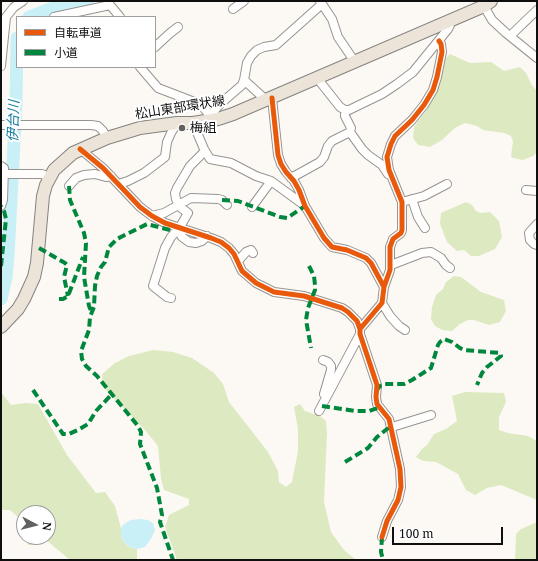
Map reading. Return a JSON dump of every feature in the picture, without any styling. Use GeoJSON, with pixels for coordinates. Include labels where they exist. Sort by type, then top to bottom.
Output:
{"type":"FeatureCollection","features":[{"type":"Feature","properties":{"kind":"main road","name":"松山東部環状線"},"geometry":{"type":"LineString","coordinates":[[1,326],[18,309],[34,277],[37,263],[43,196],[49,177],[63,161],[80,150],[107,138],[140,128],[177,123],[193,123],[233,114],[488,4]]}},
{"type":"Feature","properties":{"kind":"street"},"geometry":{"type":"LineString","coordinates":[[1,66],[6,17],[14,7],[23,1]]}},
{"type":"Feature","properties":{"kind":"street"},"geometry":{"type":"LineString","coordinates":[[233,9],[244,1]]}},
{"type":"Feature","properties":{"kind":"street"},"geometry":{"type":"LineString","coordinates":[[141,68],[158,88],[197,103],[203,107],[210,118],[220,104],[242,84],[246,67],[251,56],[257,50],[276,45],[321,2],[332,19],[338,37],[354,62]]}},
{"type":"Feature","properties":{"kind":"street"},"geometry":{"type":"LineString","coordinates":[[488,4],[492,20],[537,57]]}},
{"type":"Feature","properties":{"kind":"street"},"geometry":{"type":"LineString","coordinates":[[59,16],[110,5],[119,16]]}},
{"type":"Feature","properties":{"kind":"street"},"geometry":{"type":"LineString","coordinates":[[510,36],[537,10]]}},
{"type":"Feature","properties":{"kind":"street"},"geometry":{"type":"LineString","coordinates":[[345,110],[349,110],[397,84],[413,72],[448,29],[451,20]]}},
{"type":"Feature","properties":{"kind":"street"},"geometry":{"type":"LineString","coordinates":[[156,46],[178,27]]}},
{"type":"Feature","properties":{"kind":"street"},"geometry":{"type":"LineString","coordinates":[[323,360],[328,362],[331,366],[331,370],[321,409],[360,331],[382,303],[384,286],[388,278],[391,265],[390,248],[393,239],[401,233],[402,230],[402,202],[387,163],[389,151],[395,136],[412,120],[424,105],[433,90],[442,52],[442,44],[439,41]]}},
{"type":"Feature","properties":{"kind":"street"},"geometry":{"type":"LineString","coordinates":[[317,78],[345,110],[345,116],[351,128],[350,132],[362,149],[382,165],[390,178],[393,180]]}},
{"type":"Feature","properties":{"kind":"street"},"geometry":{"type":"LineString","coordinates":[[244,80],[269,99],[278,155],[284,168],[299,190],[305,206],[324,238],[332,247],[347,250],[366,258],[371,263],[384,286]]}},
{"type":"Feature","properties":{"kind":"street"},"geometry":{"type":"LineString","coordinates":[[119,184],[144,173],[165,156],[167,142],[177,123]]}},
{"type":"Feature","properties":{"kind":"street"},"geometry":{"type":"LineString","coordinates":[[193,123],[210,159],[231,163],[256,176],[271,181],[305,206]]}},
{"type":"Feature","properties":{"kind":"street"},"geometry":{"type":"LineString","coordinates":[[1,124],[91,125],[98,126],[107,138]]}},
{"type":"Feature","properties":{"kind":"street"},"geometry":{"type":"LineString","coordinates":[[291,178],[320,162],[332,141],[350,132]]}},
{"type":"Feature","properties":{"kind":"street"},"geometry":{"type":"LineString","coordinates":[[80,150],[103,168],[140,206],[152,216],[165,223],[207,236],[221,242],[229,248],[238,261],[242,271],[260,286],[274,292],[304,296],[342,308],[352,316],[360,331],[377,385],[377,404],[387,415],[392,427],[400,469],[402,487],[398,500],[387,521],[382,537]]}},
{"type":"Feature","properties":{"kind":"street"},"geometry":{"type":"LineString","coordinates":[[171,298],[167,297],[153,286],[165,248],[188,213],[179,204],[175,193],[190,166],[205,151]]}},
{"type":"Feature","properties":{"kind":"street"},"geometry":{"type":"LineString","coordinates":[[1,206],[3,200],[4,171],[24,174],[42,174],[49,177]]}},
{"type":"Feature","properties":{"kind":"street"},"geometry":{"type":"LineString","coordinates":[[69,186],[76,178],[84,175],[95,174],[106,177],[111,176]]}},
{"type":"Feature","properties":{"kind":"street"},"geometry":{"type":"LineString","coordinates":[[252,207],[271,181]]}},
{"type":"Feature","properties":{"kind":"street"},"geometry":{"type":"LineString","coordinates":[[402,202],[424,196],[447,184]]}},
{"type":"Feature","properties":{"kind":"street"},"geometry":{"type":"LineString","coordinates":[[526,190],[537,191]]}},
{"type":"Feature","properties":{"kind":"street"},"geometry":{"type":"LineString","coordinates":[[152,216],[164,213],[191,198],[218,199],[222,200],[227,205]]}},
{"type":"Feature","properties":{"kind":"street"},"geometry":{"type":"LineString","coordinates":[[412,199],[418,217],[425,228]]}},
{"type":"Feature","properties":{"kind":"street"},"geometry":{"type":"LineString","coordinates":[[537,224],[530,233],[530,240],[537,245]]}},
{"type":"Feature","properties":{"kind":"street"},"geometry":{"type":"LineString","coordinates":[[238,261],[246,252],[251,250],[253,253]]}},
{"type":"Feature","properties":{"kind":"street"},"geometry":{"type":"LineString","coordinates":[[391,265],[422,253],[431,252],[441,258],[446,266],[450,268]]}},
{"type":"Feature","properties":{"kind":"street"},"geometry":{"type":"LineString","coordinates":[[382,303],[390,316],[405,330]]}},
{"type":"Feature","properties":{"kind":"street"},"geometry":{"type":"LineString","coordinates":[[392,427],[431,415]]}},
{"type":"Feature","properties":{"kind":"green space"},"geometry":{"type":"Polygon","coordinates":[[[450,54],[470,63],[491,62],[504,71],[520,67],[526,73],[537,91],[537,152],[533,156],[523,160],[513,158],[511,156],[513,141],[511,136],[504,133],[483,130],[477,126],[465,123],[455,128],[442,140],[430,147],[418,145],[413,138],[414,127],[426,111],[439,86],[446,58],[450,54]]]}},
{"type":"Feature","properties":{"kind":"green space"},"geometry":{"type":"Polygon","coordinates":[[[466,202],[472,205],[476,211],[481,213],[490,212],[499,221],[502,237],[495,249],[479,256],[471,256],[464,250],[457,251],[447,242],[440,224],[441,213],[466,202]]]}},
{"type":"Feature","properties":{"kind":"green space"},"geometry":{"type":"Polygon","coordinates":[[[454,276],[461,277],[481,292],[504,300],[506,311],[500,322],[489,325],[474,320],[468,320],[460,324],[452,331],[442,330],[435,326],[431,319],[432,307],[436,295],[443,289],[446,282],[454,276]]]}},
{"type":"Feature","properties":{"kind":"green space"},"geometry":{"type":"Polygon","coordinates":[[[153,350],[173,352],[192,358],[214,373],[223,384],[229,402],[268,452],[278,471],[279,482],[286,487],[292,482],[298,451],[298,429],[294,407],[300,404],[305,411],[320,416],[326,421],[327,433],[324,502],[331,532],[344,550],[356,560],[177,560],[165,527],[169,515],[189,505],[189,499],[164,490],[161,479],[158,446],[145,430],[103,387],[102,374],[115,363],[129,356],[153,350]]]}},
{"type":"Feature","properties":{"kind":"green space"},"geometry":{"type":"Polygon","coordinates":[[[1,392],[11,405],[26,403],[38,404],[67,455],[96,493],[105,492],[115,506],[121,528],[121,536],[129,547],[137,549],[137,560],[70,560],[52,545],[56,545],[56,505],[16,505],[16,515],[10,510],[1,510],[1,392]]]}},
{"type":"Feature","properties":{"kind":"green space"},"geometry":{"type":"Polygon","coordinates":[[[465,392],[504,393],[506,402],[499,417],[499,430],[528,436],[537,441],[537,500],[501,485],[487,488],[475,495],[466,490],[458,474],[436,462],[423,461],[416,457],[427,445],[434,434],[446,429],[457,421],[452,396],[465,392]]]}},
{"type":"Feature","properties":{"kind":"green space"},"geometry":{"type":"Polygon","coordinates":[[[537,522],[537,560],[515,560],[516,534],[521,529],[537,522]]]}},
{"type":"Feature","properties":{"kind":"water"},"geometry":{"type":"Polygon","coordinates":[[[131,520],[148,520],[153,523],[155,530],[145,547],[137,549],[129,547],[124,542],[121,535],[121,528],[124,524],[131,520]]]}},
{"type":"Feature","properties":{"kind":"waterway","name":"伊台川"},"geometry":{"type":"LineString","coordinates":[[32,16],[53,8],[88,1]]}},
{"type":"Feature","properties":{"kind":"waterway","name":"伊台川"},"geometry":{"type":"LineString","coordinates":[[1,299],[6,278],[8,256],[17,68]]}},
{"type":"Feature","properties":{"kind":"marked path"},"geometry":{"type":"LineString","coordinates":[[69,186],[70,200],[84,233],[86,243],[84,277],[89,306],[92,313]]}},
{"type":"Feature","properties":{"kind":"marked path"},"geometry":{"type":"LineString","coordinates":[[222,200],[238,201],[280,217],[287,218],[305,206]]}},
{"type":"Feature","properties":{"kind":"marked path"},"geometry":{"type":"LineString","coordinates":[[1,206],[6,219],[1,266]]}},
{"type":"Feature","properties":{"kind":"marked path"},"geometry":{"type":"LineString","coordinates":[[170,230],[147,224],[117,239],[109,247],[105,262],[97,276],[94,307],[90,317],[89,330],[81,351],[82,359],[86,366],[97,376],[138,426],[141,432],[140,444],[157,488],[162,515],[160,522],[173,560]]}},
{"type":"Feature","properties":{"kind":"marked path"},"geometry":{"type":"LineString","coordinates":[[39,248],[67,265],[64,277],[68,296]]}},
{"type":"Feature","properties":{"kind":"marked path"},"geometry":{"type":"LineString","coordinates":[[59,299],[63,299],[68,296],[83,257]]}},
{"type":"Feature","properties":{"kind":"marked path"},"geometry":{"type":"LineString","coordinates":[[309,266],[314,276],[315,285],[315,290],[308,308],[306,320],[311,348]]}},
{"type":"Feature","properties":{"kind":"marked path"},"geometry":{"type":"LineString","coordinates":[[376,391],[380,386],[385,384],[404,384],[431,368],[438,345],[444,339],[452,342],[464,350],[500,353],[501,356],[482,373],[477,385]]}},
{"type":"Feature","properties":{"kind":"marked path"},"geometry":{"type":"LineString","coordinates":[[33,390],[63,434],[69,434],[88,424],[96,411],[112,394]]}},
{"type":"Feature","properties":{"kind":"marked path"},"geometry":{"type":"LineString","coordinates":[[322,406],[356,411],[369,411],[380,407]]}},
{"type":"Feature","properties":{"kind":"marked path"},"geometry":{"type":"LineString","coordinates":[[345,462],[368,448],[377,437],[392,427]]}},
{"type":"Feature","properties":{"kind":"marked path"},"geometry":{"type":"LineString","coordinates":[[382,537],[381,552],[383,560]]}},
{"type":"Feature","properties":{"kind":"cycle path"},"geometry":{"type":"LineString","coordinates":[[384,287],[390,270],[390,247],[393,239],[401,233],[402,230],[402,202],[389,170],[387,157],[395,136],[412,120],[424,105],[433,90],[442,52],[439,41]]}},
{"type":"Feature","properties":{"kind":"cycle path"},"geometry":{"type":"LineString","coordinates":[[272,98],[278,155],[281,164],[299,190],[305,206],[324,238],[332,247],[347,250],[366,258],[371,263],[384,287],[382,303],[360,329]]}},
{"type":"Feature","properties":{"kind":"cycle path"},"geometry":{"type":"LineString","coordinates":[[80,149],[103,168],[140,207],[152,216],[165,223],[221,242],[229,248],[234,254],[242,271],[256,283],[274,292],[304,296],[342,308],[357,321],[377,385],[377,404],[389,419],[400,469],[401,487],[398,500],[387,521],[382,537]]}},
{"type":"Feature","properties":{"kind":"place","name":"梅組"},"geometry":{"type":"Point","coordinates":[182,128]}}]}
